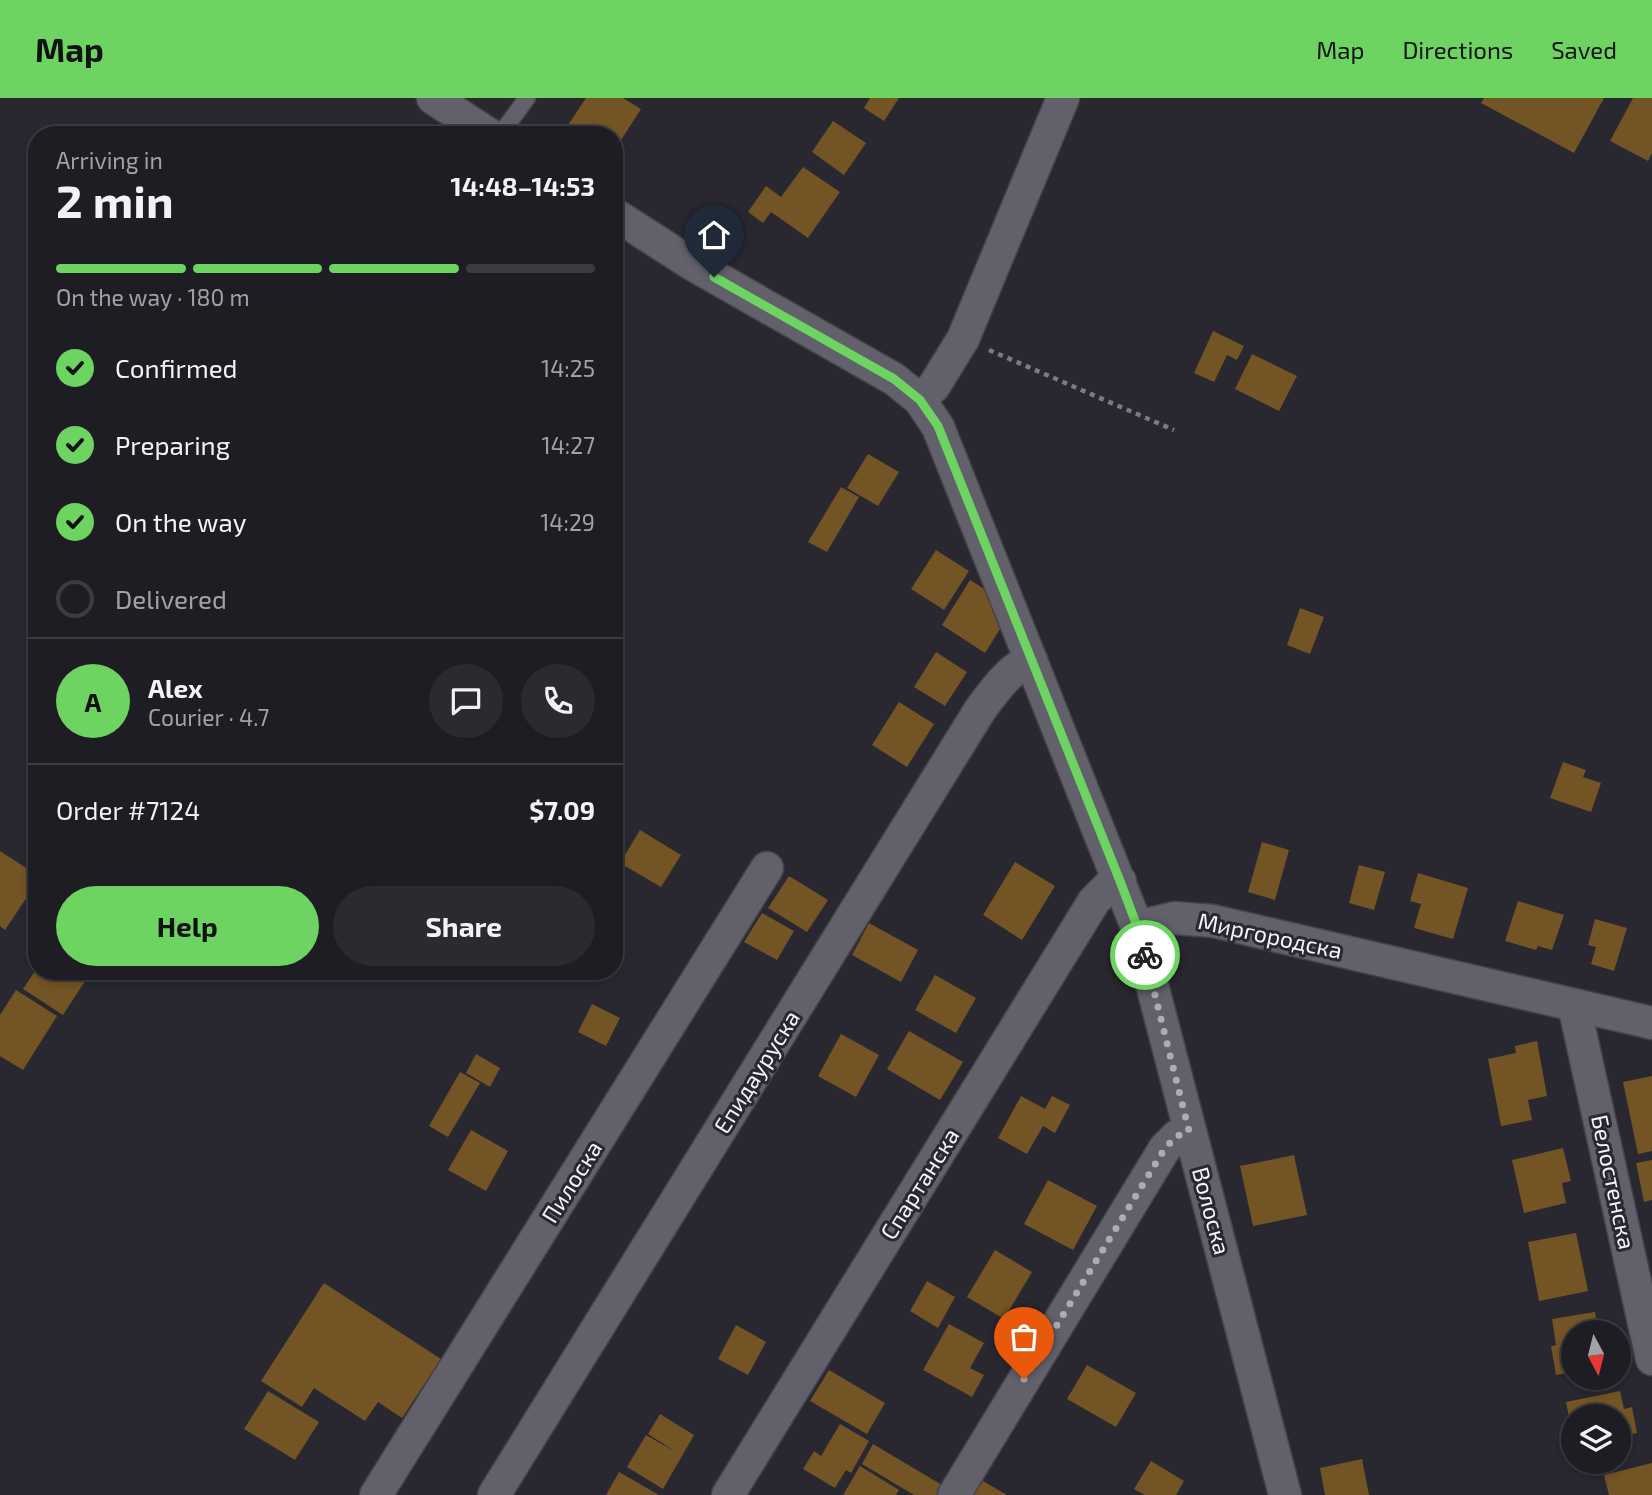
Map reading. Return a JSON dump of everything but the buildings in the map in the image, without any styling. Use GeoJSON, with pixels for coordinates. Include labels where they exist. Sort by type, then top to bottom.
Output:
{"type":"FeatureCollection","features":[{"type":"Feature","properties":{"kind":"street"},"geometry":{"type":"LineString","coordinates":[[433,98],[476,126]]}},
{"type":"Feature","properties":{"kind":"street"},"geometry":{"type":"LineString","coordinates":[[920,400],[934,386],[962,339],[1063,98]]}},
{"type":"Feature","properties":{"kind":"street"},"geometry":{"type":"LineString","coordinates":[[623,220],[692,264],[894,379],[920,400],[938,426],[953,460],[1137,926]]}},
{"type":"Feature","properties":{"kind":"street","name":"Епидауруска"},"geometry":{"type":"LineString","coordinates":[[494,1495],[980,710],[1006,676],[1019,665],[1031,660]]}},
{"type":"Feature","properties":{"kind":"street","name":"Пилоска"},"geometry":{"type":"LineString","coordinates":[[376,1495],[767,868]]}},
{"type":"Feature","properties":{"kind":"street","name":"Спартанска"},"geometry":{"type":"LineString","coordinates":[[728,1495],[1094,901],[1108,887],[1120,881]]}},
{"type":"Feature","properties":{"kind":"street","name":"Миргородска"},"geometry":{"type":"LineString","coordinates":[[1137,926],[1174,918],[1213,921],[1652,1023]]}},
{"type":"Feature","properties":{"kind":"street","name":"Волоска"},"geometry":{"type":"LineString","coordinates":[[1137,926],[1285,1495]]}},
{"type":"Feature","properties":{"kind":"street","name":"Белостенска"},"geometry":{"type":"LineString","coordinates":[[1574,1005],[1652,1359]]}},
{"type":"Feature","properties":{"kind":"street"},"geometry":{"type":"LineString","coordinates":[[954,1495],[1165,1148],[1177,1136],[1189,1131]]}},
{"type":"Feature","properties":{"kind":"lane"},"geometry":{"type":"LineString","coordinates":[[507,126],[527,98]]}},
{"type":"Feature","properties":{"kind":"path"},"geometry":{"type":"LineString","coordinates":[[962,339],[1174,430]]}},
{"type":"Feature","properties":{"kind":"way so far"},"geometry":{"type":"LineString","coordinates":[[1024,1379],[1165,1148],[1177,1136],[1189,1131],[1145,955]]}},
{"type":"Feature","properties":{"kind":"route"},"geometry":{"type":"LineString","coordinates":[[714,277],[894,379],[920,400],[938,426],[1120,881],[1145,955]]}}]}
